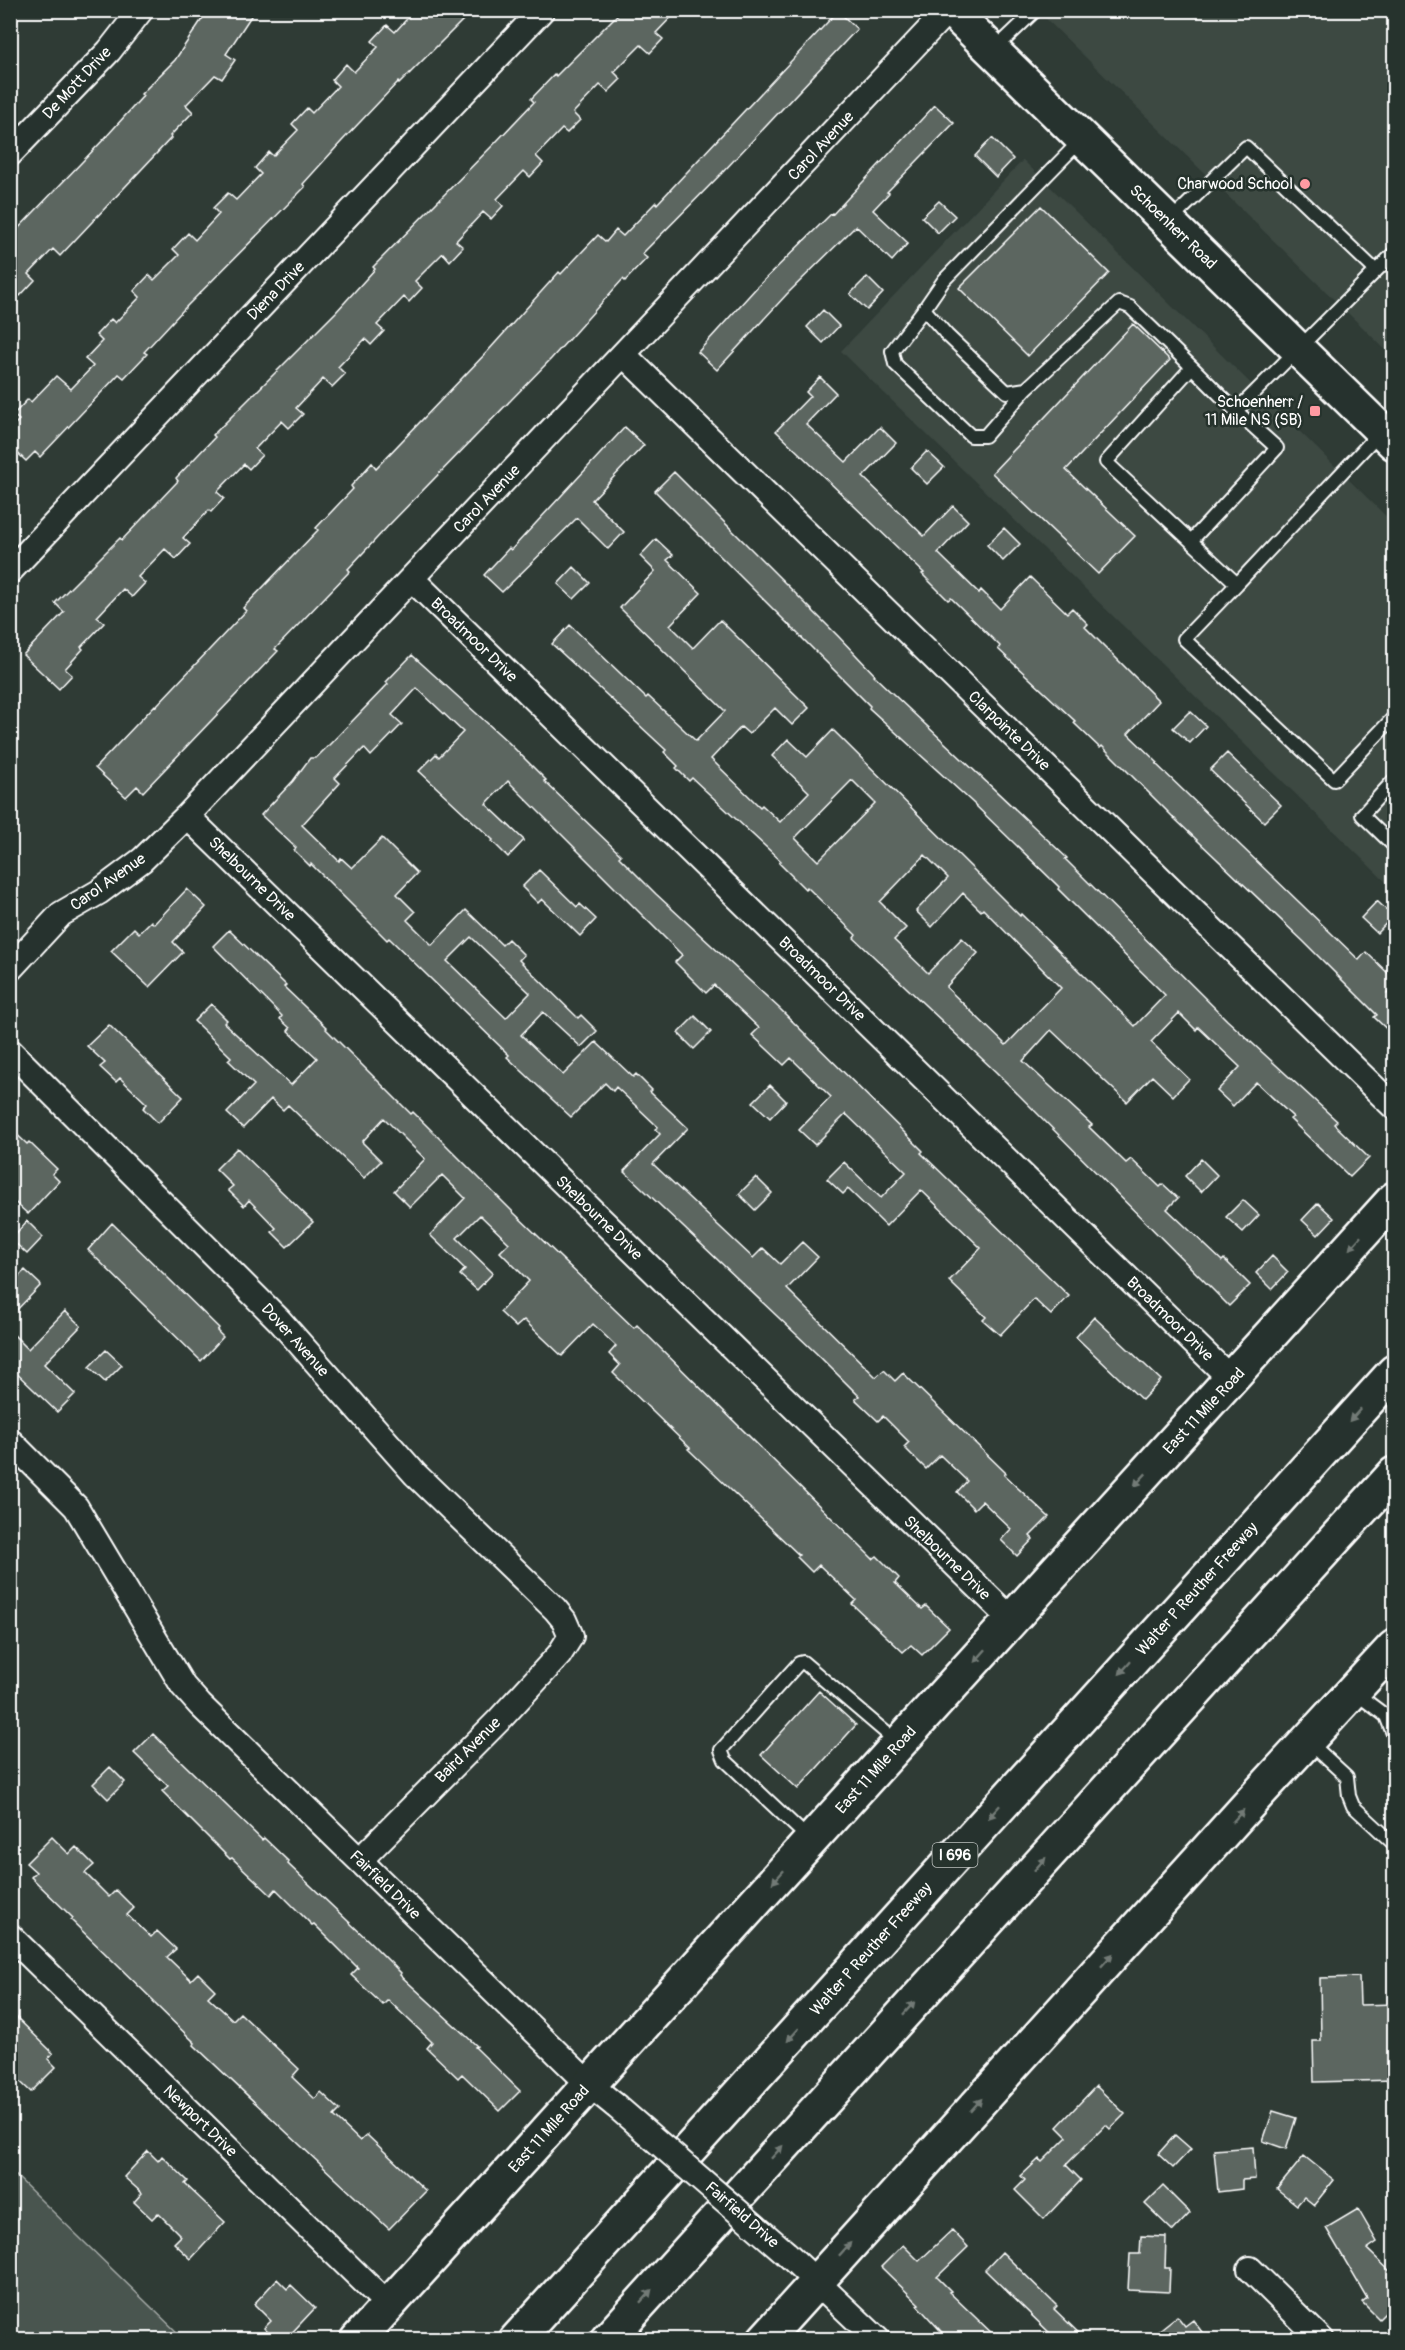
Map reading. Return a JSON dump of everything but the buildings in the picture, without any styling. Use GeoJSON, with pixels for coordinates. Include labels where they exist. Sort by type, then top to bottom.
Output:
{"type":"FeatureCollection","features":[{"type":"Feature","properties":{"kind":"main road","name":"Schoenherr Road"},"geometry":{"type":"LineString","coordinates":[[950,10],[1388,437]]}},
{"type":"Feature","properties":{"kind":"main road","name":"East 11 Mile Road"},"geometry":{"type":"LineString","coordinates":[[357,2340],[1395,1199]]}},
{"type":"Feature","properties":{"kind":"main road","name":"Walter P Reuther Freeway"},"geometry":{"type":"LineString","coordinates":[[516,2340],[1395,1372]]}},
{"type":"Feature","properties":{"kind":"main road"},"geometry":{"type":"LineString","coordinates":[[607,2340],[1395,1474]]}},
{"type":"Feature","properties":{"kind":"main road"},"geometry":{"type":"LineString","coordinates":[[764,2340],[1395,1647]]}},
{"type":"Feature","properties":{"kind":"street","name":"De Mott Drive"},"geometry":{"type":"LineString","coordinates":[[10,154],[109,51],[141,10]]}},
{"type":"Feature","properties":{"kind":"street","name":"Diena Drive"},"geometry":{"type":"LineString","coordinates":[[10,571],[542,10]]}},
{"type":"Feature","properties":{"kind":"street","name":"Carol Avenue"},"geometry":{"type":"LineString","coordinates":[[10,969],[61,914],[99,892],[142,860],[187,816],[950,10]]}},
{"type":"Feature","properties":{"kind":"street","name":"Clarpointe Drive"},"geometry":{"type":"LineString","coordinates":[[624,355],[1395,1107]]}},
{"type":"Feature","properties":{"kind":"street","name":"Broadmoor Drive"},"geometry":{"type":"LineString","coordinates":[[412,579],[1232,1380]]}},
{"type":"Feature","properties":{"kind":"street","name":"Shelbourne Drive"},"geometry":{"type":"LineString","coordinates":[[187,816],[1012,1621]]}},
{"type":"Feature","properties":{"kind":"street","name":"Dover Avenue"},"geometry":{"type":"LineString","coordinates":[[10,1051],[279,1320],[415,1474],[555,1609],[564,1620],[571,1636]]}},
{"type":"Feature","properties":{"kind":"street","name":"Fairfield Drive"},"geometry":{"type":"LineString","coordinates":[[10,1441],[76,1507],[189,1692],[200,1705],[590,2085],[817,2280],[879,2340]]}},
{"type":"Feature","properties":{"kind":"street","name":"Baird Avenue"},"geometry":{"type":"LineString","coordinates":[[360,1860],[499,1720],[559,1654],[571,1636]]}},
{"type":"Feature","properties":{"kind":"street","name":"Newport Drive"},"geometry":{"type":"LineString","coordinates":[[10,1936],[388,2305]]}},
{"type":"Feature","properties":{"kind":"street"},"geometry":{"type":"LineString","coordinates":[[1250,2269],[1322,2340]]}},
{"type":"Feature","properties":{"kind":"lane"},"geometry":{"type":"LineString","coordinates":[[993,52],[1036,10]]}},
{"type":"Feature","properties":{"kind":"lane"},"geometry":{"type":"LineString","coordinates":[[1083,139],[944,280],[892,351],[895,364],[971,436],[985,436],[1026,389],[1119,303],[1130,307],[1277,448],[1191,541]]}},
{"type":"Feature","properties":{"kind":"lane"},"geometry":{"type":"LineString","coordinates":[[1169,223],[1246,147],[1376,271]]}},
{"type":"Feature","properties":{"kind":"lane"},"geometry":{"type":"LineString","coordinates":[[1236,411],[1395,253]]}},
{"type":"Feature","properties":{"kind":"lane"},"geometry":{"type":"LineString","coordinates":[[924,309],[947,335],[1006,392],[1026,389]]}},
{"type":"Feature","properties":{"kind":"lane"},"geometry":{"type":"LineString","coordinates":[[1192,367],[1106,462],[1237,584]]}},
{"type":"Feature","properties":{"kind":"lane"},"geometry":{"type":"LineString","coordinates":[[1388,437],[1184,639],[1334,780],[1395,717]]}},
{"type":"Feature","properties":{"kind":"lane"},"geometry":{"type":"LineString","coordinates":[[1395,780],[1362,815],[1395,846]]}},
{"type":"Feature","properties":{"kind":"lane"},"geometry":{"type":"LineString","coordinates":[[811,1841],[725,1760],[721,1750],[799,1663],[806,1663],[899,1744]]}},
{"type":"Feature","properties":{"kind":"lane"},"geometry":{"type":"LineString","coordinates":[[1353,1691],[1390,1716],[1395,1736]]}},
{"type":"Feature","properties":{"kind":"lane"},"geometry":{"type":"LineString","coordinates":[[1307,1741],[1347,1777],[1349,1796],[1353,1806],[1395,1844]]}},
{"type":"Feature","properties":{"kind":"shaded area","name":"Charwood School"},"geometry":{"type":"Polygon","coordinates":[[[1038,11],[1394,11],[1394,358],[1038,11]]]}},
{"type":"Feature","properties":{"kind":"shaded area"},"geometry":{"type":"Polygon","coordinates":[[[1023,160],[1394,524],[1394,890],[841,351],[1023,160]]]}},
{"type":"Feature","properties":{"kind":"shaded area"},"geometry":{"type":"Polygon","coordinates":[[[11,2171],[184,2339],[11,2339],[11,2171]]]}},
{"type":"Feature","properties":{"kind":"place","name":"Charwood School"},"geometry":{"type":"Point","coordinates":[1305,184]}},
{"type":"Feature","properties":{"kind":"place","name":"Schoenherr / 11 Mile NS (SB)"},"geometry":{"type":"Point","coordinates":[1315,411]}}]}
